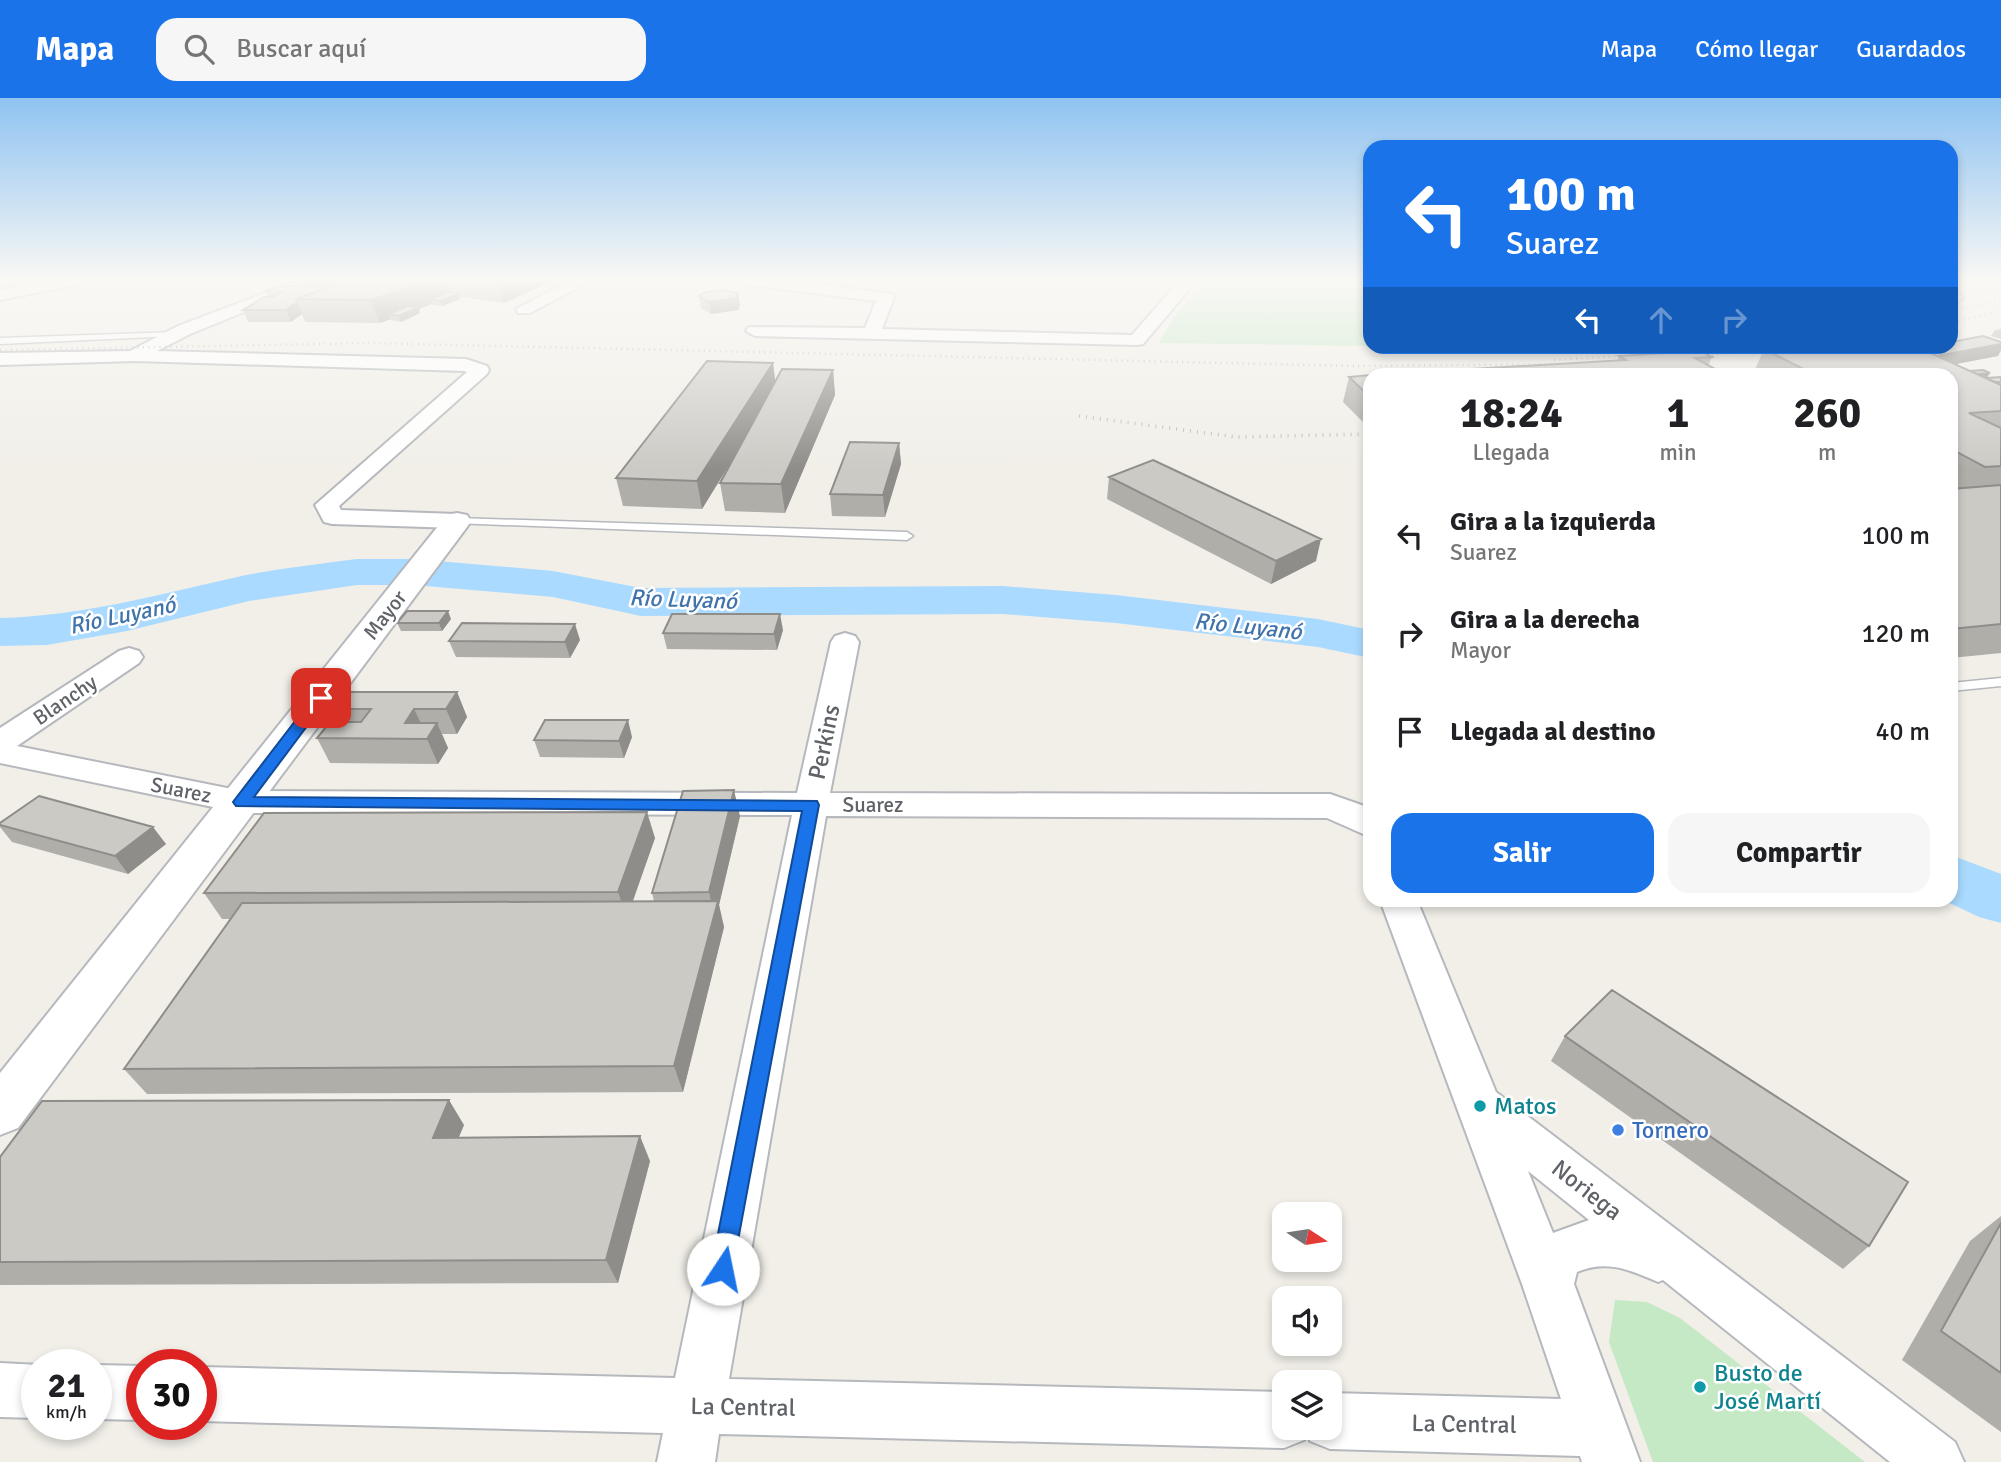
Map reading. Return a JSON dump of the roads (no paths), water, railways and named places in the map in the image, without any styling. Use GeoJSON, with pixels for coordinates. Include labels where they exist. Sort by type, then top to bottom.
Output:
{"type":"FeatureCollection","features":[{"type":"Feature","properties":{"kind":"street"},"geometry":{"type":"LineString","coordinates":[[135,356],[159,343]]}},
{"type":"Feature","properties":{"kind":"street"},"geometry":{"type":"LineString","coordinates":[[0,359],[135,356],[466,365],[480,370],[327,505],[332,517],[450,532]]}},
{"type":"Feature","properties":{"kind":"street","name":"Mayor"},"geometry":{"type":"LineString","coordinates":[[0,1112],[450,532]]}},
{"type":"Feature","properties":{"kind":"street","name":"Perkins"},"geometry":{"type":"LineString","coordinates":[[687,1462],[811,805],[845,642]]}},
{"type":"Feature","properties":{"kind":"street","name":"Blanchy"},"geometry":{"type":"LineString","coordinates":[[0,743],[130,657]]}},
{"type":"Feature","properties":{"kind":"street","name":"Suarez"},"geometry":{"type":"LineString","coordinates":[[0,753],[242,802],[1330,806],[1363,818]]}},
{"type":"Feature","properties":{"kind":"street"},"geometry":{"type":"LineString","coordinates":[[1402,907],[1548,1284],[1605,1445]]}},
{"type":"Feature","properties":{"kind":"street","name":"Noriega"},"geometry":{"type":"LineString","coordinates":[[1480,1106],[1935,1462]]}},
{"type":"Feature","properties":{"kind":"street","name":"Noriega"},"geometry":{"type":"LineString","coordinates":[[1548,1284],[1556,1256],[1583,1245],[1625,1242],[1695,1274]]}},
{"type":"Feature","properties":{"kind":"street"},"geometry":{"type":"LineString","coordinates":[[0,1390],[21,1391]]}},
{"type":"Feature","properties":{"kind":"street","name":"La Central"},"geometry":{"type":"LineString","coordinates":[[217,1394],[1272,1420]]}},
{"type":"Feature","properties":{"kind":"street","name":"La Central"},"geometry":{"type":"LineString","coordinates":[[1342,1422],[1605,1445]]}},
{"type":"Feature","properties":{"kind":"lane"},"geometry":{"type":"LineString","coordinates":[[450,532],[907,536]]}},
{"type":"Feature","properties":{"kind":"lane"},"geometry":{"type":"LineString","coordinates":[[1958,686],[2001,682]]}},
{"type":"Feature","properties":{"kind":"waterway","name":"Río Luyanó"},"geometry":{"type":"LineString","coordinates":[[0,632],[47,631],[127,617],[249,588],[357,572],[414,572],[553,584],[641,602],[1003,600],[1116,609],[1318,633],[1363,643]]}},
{"type":"Feature","properties":{"kind":"waterway","name":"Río Luyanó"},"geometry":{"type":"LineString","coordinates":[[1958,880],[2001,900]]}},
{"type":"Feature","properties":{"kind":"railway"},"geometry":{"type":"LineString","coordinates":[[0,350],[370,343],[1352,366],[1564,364]]}},
{"type":"Feature","properties":{"kind":"railway"},"geometry":{"type":"LineString","coordinates":[[1690,357],[1720,354]]}},
{"type":"Feature","properties":{"kind":"railway"},"geometry":{"type":"LineString","coordinates":[[1554,360],[1637,355]]}},
{"type":"Feature","properties":{"kind":"railway"},"geometry":{"type":"LineString","coordinates":[[1079,416],[1236,437],[1363,434]]}},
{"type":"Feature","properties":{"kind":"place","name":"Matos"},"geometry":{"type":"Point","coordinates":[1480,1106]}},
{"type":"Feature","properties":{"kind":"place","name":"Tornero"},"geometry":{"type":"Point","coordinates":[1618,1130]}},
{"type":"Feature","properties":{"kind":"place","name":"Busto de José Martí"},"geometry":{"type":"Point","coordinates":[1700,1387]}}]}
